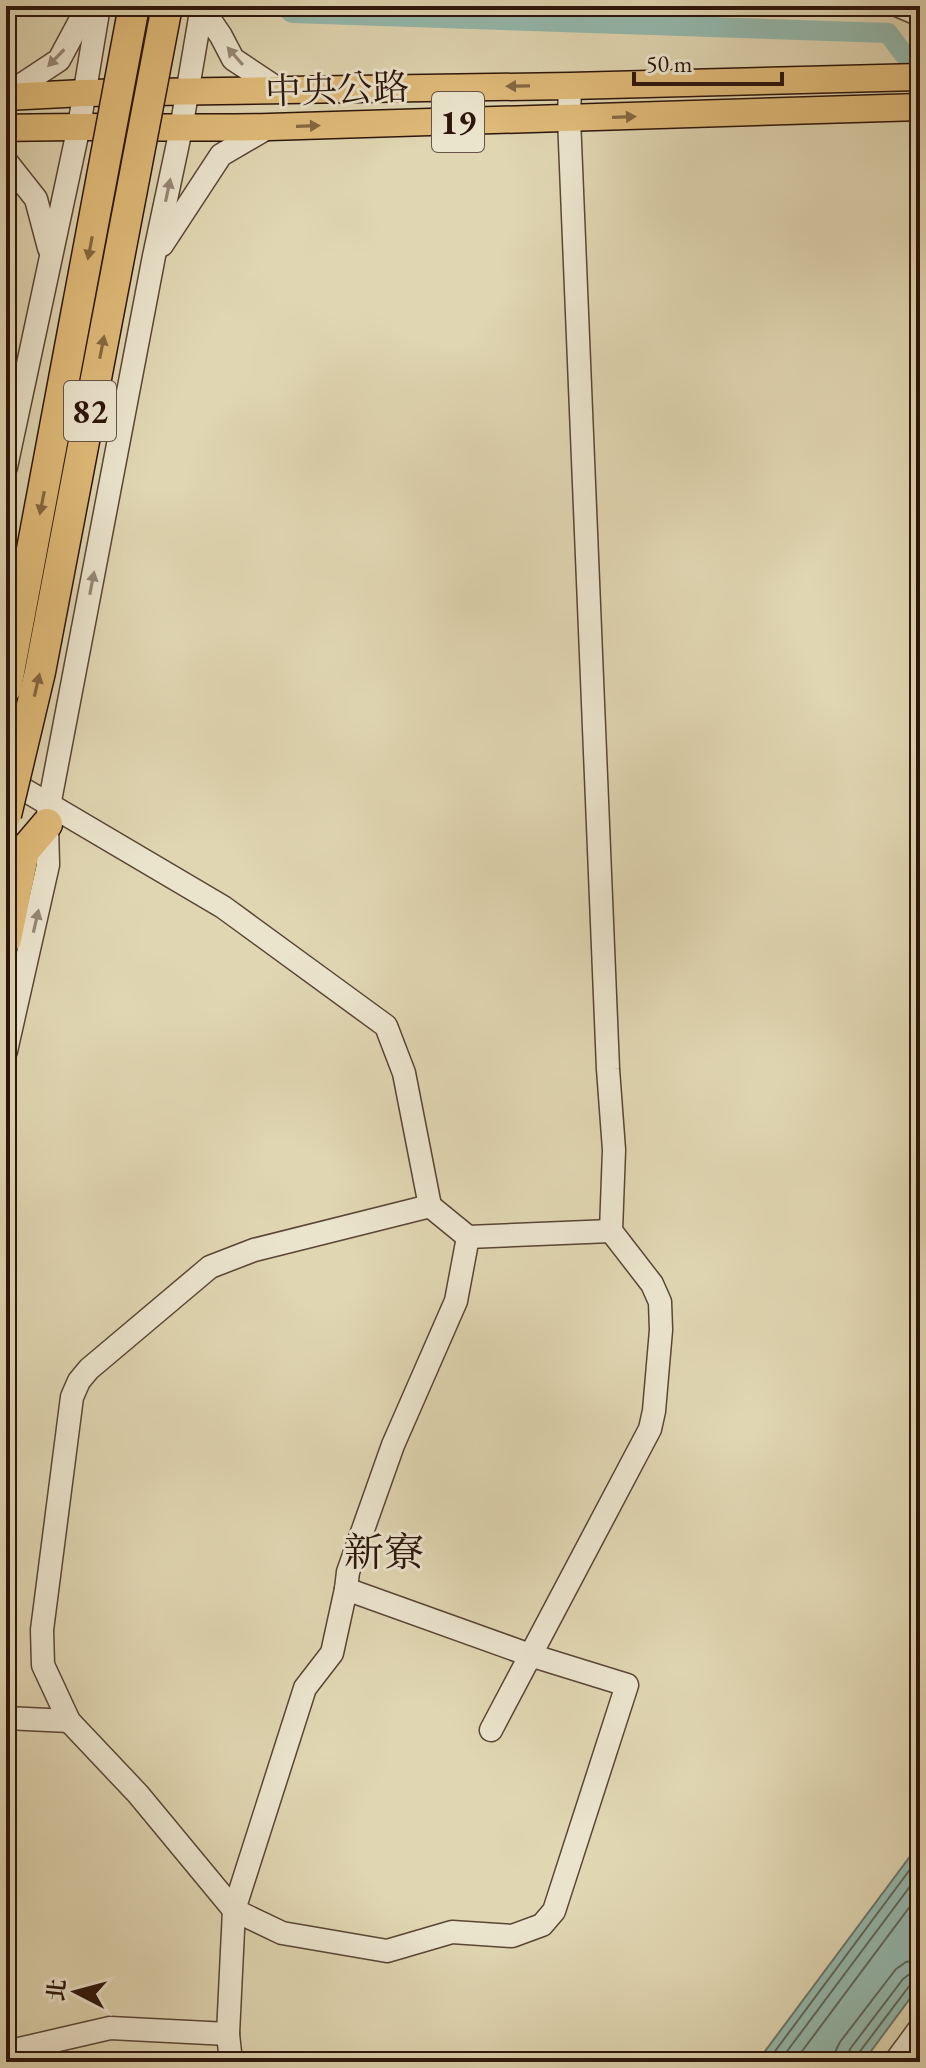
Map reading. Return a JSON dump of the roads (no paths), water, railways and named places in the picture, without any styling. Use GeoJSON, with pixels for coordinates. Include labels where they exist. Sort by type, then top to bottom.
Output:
{"type":"FeatureCollection","features":[{"type":"Feature","properties":{"kind":"highway","name":"82"},"geometry":{"type":"LineString","coordinates":[[6,688],[134,6]]}},
{"type":"Feature","properties":{"kind":"highway","name":"82"},"geometry":{"type":"LineString","coordinates":[[6,815],[40,672],[167,6]]}},
{"type":"Feature","properties":{"kind":"highway"},"geometry":{"type":"LineString","coordinates":[[6,939],[24,851],[48,815]]}},
{"type":"Feature","properties":{"kind":"main road","name":"中央公路"},"geometry":{"type":"LineString","coordinates":[[6,96],[912,77]]}},
{"type":"Feature","properties":{"kind":"main road","name":"中央公路"},"geometry":{"type":"LineString","coordinates":[[6,128],[269,127],[915,107]]}},
{"type":"Feature","properties":{"kind":"street"},"geometry":{"type":"LineString","coordinates":[[6,96],[59,60],[88,6]]}},
{"type":"Feature","properties":{"kind":"street"},"geometry":{"type":"LineString","coordinates":[[6,467],[79,126],[99,6]]}},
{"type":"Feature","properties":{"kind":"street"},"geometry":{"type":"LineString","coordinates":[[899,6],[920,15]]}},
{"type":"Feature","properties":{"kind":"street"},"geometry":{"type":"LineString","coordinates":[[202,7],[233,59],[281,91]]}},
{"type":"Feature","properties":{"kind":"street"},"geometry":{"type":"LineString","coordinates":[[6,1051],[48,865],[48,815],[202,7]]}},
{"type":"Feature","properties":{"kind":"street"},"geometry":{"type":"LineString","coordinates":[[491,1730],[650,1429],[661,1330],[660,1302],[652,1284],[611,1231],[614,1150],[608,1069],[570,86]]}},
{"type":"Feature","properties":{"kind":"street"},"geometry":{"type":"LineString","coordinates":[[154,256],[221,155],[269,127]]}},
{"type":"Feature","properties":{"kind":"street"},"geometry":{"type":"LineString","coordinates":[[6,161],[36,199],[50,252]]}},
{"type":"Feature","properties":{"kind":"street"},"geometry":{"type":"LineString","coordinates":[[6,779],[48,815],[223,907],[386,1026],[404,1073],[430,1206],[468,1237],[611,1231]]}},
{"type":"Feature","properties":{"kind":"street"},"geometry":{"type":"LineString","coordinates":[[346,1589],[530,1655],[627,1685],[554,1911],[542,1925],[512,1936],[452,1932],[387,1951],[282,1933],[234,1910],[138,1794],[69,1721],[43,1665],[42,1630],[72,1397],[89,1369],[210,1267],[254,1250],[430,1206]]}},
{"type":"Feature","properties":{"kind":"street"},"geometry":{"type":"LineString","coordinates":[[231,2062],[228,2034],[234,1910],[305,1688],[332,1653],[348,1572],[393,1445],[456,1301],[468,1237]]}},
{"type":"Feature","properties":{"kind":"street"},"geometry":{"type":"LineString","coordinates":[[6,1718],[69,1721]]}},
{"type":"Feature","properties":{"kind":"street"},"geometry":{"type":"LineString","coordinates":[[6,2052],[110,2028],[228,2034]]}},
{"type":"Feature","properties":{"kind":"street"},"geometry":{"type":"LineString","coordinates":[[895,2062],[920,2028]]}},
{"type":"Feature","properties":{"kind":"water"},"geometry":{"type":"Polygon","coordinates":[[[920,1843],[920,1985],[863,2062],[757,2062],[920,1843]]]}},
{"type":"Feature","properties":{"kind":"waterway"},"geometry":{"type":"LineString","coordinates":[[284,6],[292,13],[888,33],[920,76]]}},
{"type":"Feature","properties":{"kind":"district","name":"新寮"},"geometry":{"type":"Point","coordinates":[384,1552]}}]}
